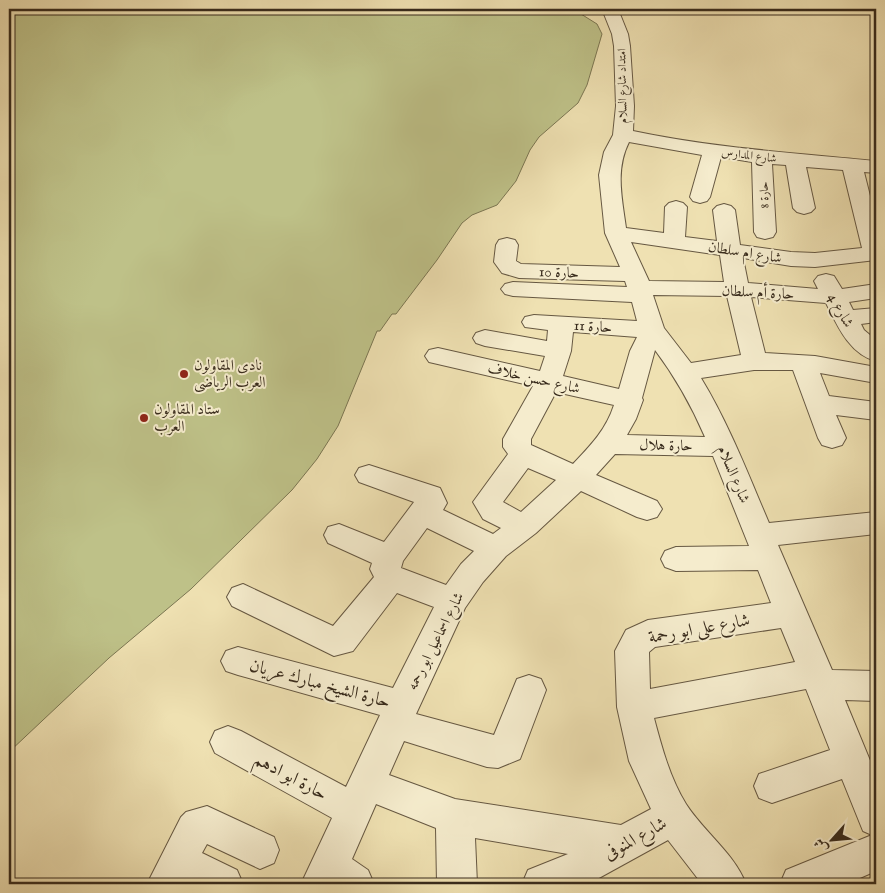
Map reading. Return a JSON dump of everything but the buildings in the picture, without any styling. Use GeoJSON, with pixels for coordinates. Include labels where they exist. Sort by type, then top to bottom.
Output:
{"type":"FeatureCollection","features":[{"type":"Feature","properties":{"kind":"street","name":"امتداد شارع السلام"},"geometry":{"type":"LineString","coordinates":[[610,9],[620,34],[623,58],[625,106],[623,135]]}},
{"type":"Feature","properties":{"kind":"street","name":"شارع المدارس"},"geometry":{"type":"LineString","coordinates":[[623,135],[655,142],[762,157],[876,167]]}},
{"type":"Feature","properties":{"kind":"street","name":"شارع السلام"},"geometry":{"type":"LineString","coordinates":[[623,135],[614,152],[609,175],[616,234],[638,286],[652,330],[685,372],[704,403],[876,818]]}},
{"type":"Feature","properties":{"kind":"street"},"geometry":{"type":"LineString","coordinates":[[700,197],[713,150]]}},
{"type":"Feature","properties":{"kind":"street","name":"حارة 8"},"geometry":{"type":"LineString","coordinates":[[762,157],[765,232]]}},
{"type":"Feature","properties":{"kind":"street"},"geometry":{"type":"LineString","coordinates":[[795,160],[804,208]]}},
{"type":"Feature","properties":{"kind":"street"},"geometry":{"type":"LineString","coordinates":[[852,166],[875,253]]}},
{"type":"Feature","properties":{"kind":"street"},"geometry":{"type":"LineString","coordinates":[[674,242],[676,207]]}},
{"type":"Feature","properties":{"kind":"street"},"geometry":{"type":"LineString","coordinates":[[724,210],[737,289],[755,362]]}},
{"type":"Feature","properties":{"kind":"street","name":"شارع ام سلطان"},"geometry":{"type":"LineString","coordinates":[[616,234],[791,259],[815,260],[875,253]]}},
{"type":"Feature","properties":{"kind":"street","name":"حارة 10"},"geometry":{"type":"LineString","coordinates":[[507,245],[505,262],[510,268],[518,271],[638,286]]}},
{"type":"Feature","properties":{"kind":"street","name":"شارع 4"},"geometry":{"type":"LineString","coordinates":[[815,260],[854,334],[876,353]]}},
{"type":"Feature","properties":{"kind":"street"},"geometry":{"type":"LineString","coordinates":[[513,289],[638,286]]}},
{"type":"Feature","properties":{"kind":"street","name":"حارة أم سلطان"},"geometry":{"type":"LineString","coordinates":[[638,286],[737,289],[833,297],[876,292]]}},
{"type":"Feature","properties":{"kind":"street"},"geometry":{"type":"LineString","coordinates":[[846,319],[876,315]]}},
{"type":"Feature","properties":{"kind":"street","name":"حارة 11"},"geometry":{"type":"LineString","coordinates":[[534,322],[652,330]]}},
{"type":"Feature","properties":{"kind":"street"},"geometry":{"type":"LineString","coordinates":[[561,323],[559,351],[549,381],[517,438],[517,447],[522,454],[647,509]]}},
{"type":"Feature","properties":{"kind":"street","name":"شارع اسماعيل ابو رحمه"},"geometry":{"type":"LineString","coordinates":[[335,878],[362,797],[398,714],[453,601],[472,573],[495,548],[526,525],[576,479],[608,444],[623,419],[630,400],[642,351],[652,330]]}},
{"type":"Feature","properties":{"kind":"street"},"geometry":{"type":"LineString","coordinates":[[485,338],[559,351]]}},
{"type":"Feature","properties":{"kind":"street","name":"شارع حسن خلاف"},"geometry":{"type":"LineString","coordinates":[[438,356],[630,400]]}},
{"type":"Feature","properties":{"kind":"street"},"geometry":{"type":"LineString","coordinates":[[685,372],[755,362],[830,365],[876,375]]}},
{"type":"Feature","properties":{"kind":"street"},"geometry":{"type":"LineString","coordinates":[[803,363],[832,438]]}},
{"type":"Feature","properties":{"kind":"street"},"geometry":{"type":"LineString","coordinates":[[819,404],[876,410]]}},
{"type":"Feature","properties":{"kind":"street","name":"حارة هلال"},"geometry":{"type":"LineString","coordinates":[[608,444],[723,447]]}},
{"type":"Feature","properties":{"kind":"street"},"geometry":{"type":"LineString","coordinates":[[522,454],[487,502],[490,509],[497,514],[526,525]]}},
{"type":"Feature","properties":{"kind":"street"},"geometry":{"type":"LineString","coordinates":[[243,597],[334,642],[341,641],[349,633],[424,510],[432,503],[430,496],[369,475]]}},
{"type":"Feature","properties":{"kind":"street"},"geometry":{"type":"LineString","coordinates":[[424,510],[428,516],[495,548]]}},
{"type":"Feature","properties":{"kind":"street"},"geometry":{"type":"LineString","coordinates":[[676,559],[764,546],[876,523]]}},
{"type":"Feature","properties":{"kind":"street"},"geometry":{"type":"LineString","coordinates":[[338,535],[390,568],[453,601]]}},
{"type":"Feature","properties":{"kind":"street","name":"شارع على ابو رحمة"},"geometry":{"type":"LineString","coordinates":[[726,884],[673,817],[647,761],[634,707],[632,651],[638,640],[648,634],[792,613]]}},
{"type":"Feature","properties":{"kind":"street","name":"حارة الشيخ مبارك عريان"},"geometry":{"type":"LineString","coordinates":[[238,661],[398,714],[487,751],[498,752],[507,747],[529,690]]}},
{"type":"Feature","properties":{"kind":"street"},"geometry":{"type":"LineString","coordinates":[[634,707],[819,679],[876,686]]}},
{"type":"Feature","properties":{"kind":"street","name":"حارة ابو ادهم"},"geometry":{"type":"LineString","coordinates":[[228,742],[362,797],[455,816],[622,844]]}},
{"type":"Feature","properties":{"kind":"street"},"geometry":{"type":"LineString","coordinates":[[772,786],[852,760]]}},
{"type":"Feature","properties":{"kind":"street"},"geometry":{"type":"LineString","coordinates":[[455,816],[457,884]]}},
{"type":"Feature","properties":{"kind":"street","name":"شارع المنوفى"},"geometry":{"type":"LineString","coordinates":[[542,884],[585,866],[673,817]]}},
{"type":"Feature","properties":{"kind":"street"},"geometry":{"type":"LineString","coordinates":[[223,884],[172,873],[194,830],[199,825],[207,824],[260,850]]}},
{"type":"Feature","properties":{"kind":"street"},"geometry":{"type":"LineString","coordinates":[[800,884],[876,852]]}},
{"type":"Feature","properties":{"kind":"green space","name":"نادى المقاولون العرب الرياضى"},"geometry":{"type":"Polygon","coordinates":[[[9,9],[573,9],[597,24],[602,34],[587,85],[578,103],[539,137],[530,150],[516,181],[497,205],[472,215],[462,223],[396,314],[392,314],[380,331],[377,331],[338,426],[317,459],[292,490],[191,589],[109,658],[9,752],[9,9]]]}},
{"type":"Feature","properties":{"kind":"place","name":"نادى المقاولون العرب الرياضى"},"geometry":{"type":"Point","coordinates":[184,374]}},
{"type":"Feature","properties":{"kind":"place","name":"ستاد المقاولون العرب"},"geometry":{"type":"Point","coordinates":[144,418]}}]}
